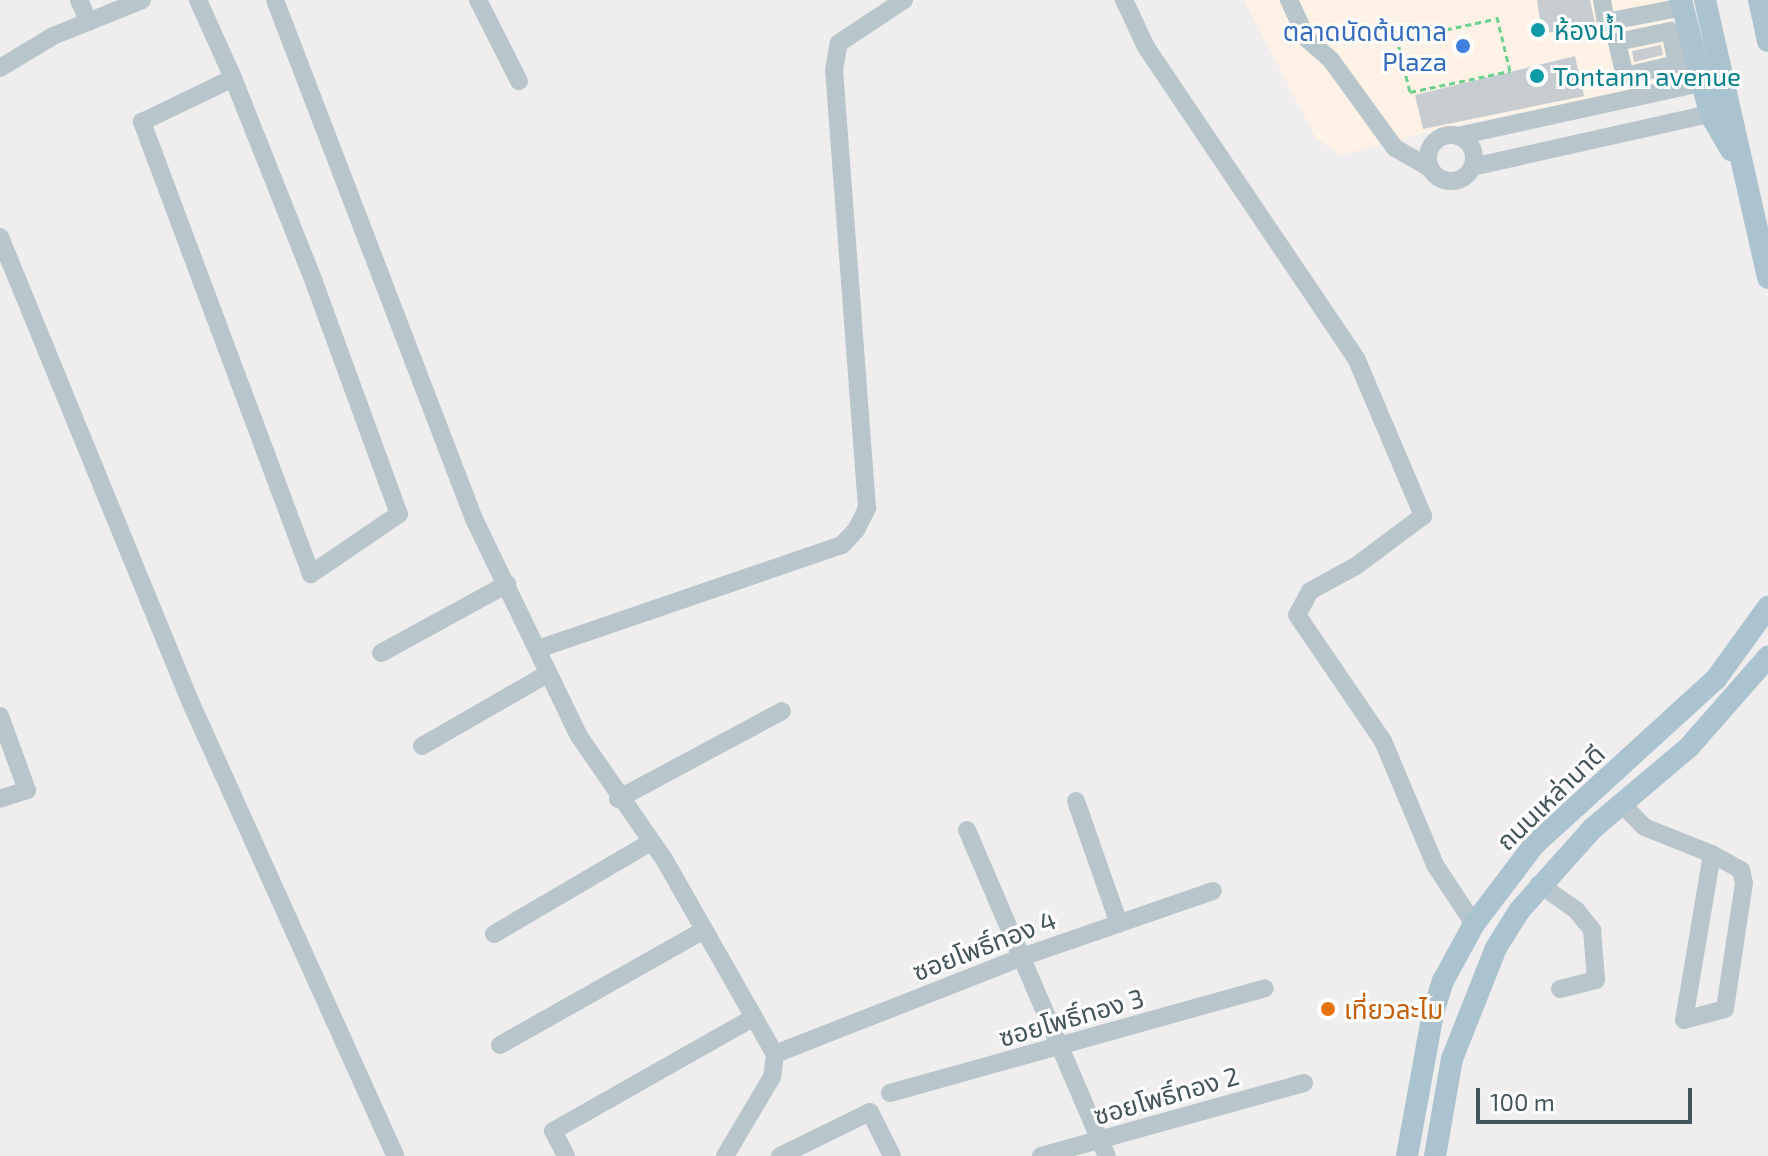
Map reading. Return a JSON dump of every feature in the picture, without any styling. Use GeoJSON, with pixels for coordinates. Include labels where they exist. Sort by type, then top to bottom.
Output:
{"type":"FeatureCollection","features":[{"type":"Feature","properties":{"kind":"main road"},"geometry":{"type":"LineString","coordinates":[[1705,0],[1768,278]]}},
{"type":"Feature","properties":{"kind":"main road"},"geometry":{"type":"LineString","coordinates":[[1759,0],[1768,41]]}},
{"type":"Feature","properties":{"kind":"main road"},"geometry":{"type":"LineString","coordinates":[[1673,4],[1686,62],[1702,83],[1710,114],[1741,168]]}},
{"type":"Feature","properties":{"kind":"main road","name":"ถนนเหล่านาดี"},"geometry":{"type":"LineString","coordinates":[[1407,1156],[1433,1013],[1443,981],[1474,924],[1534,845],[1716,679],[1768,607]]}},
{"type":"Feature","properties":{"kind":"main road","name":"ถนนเหล่านาดี"},"geometry":{"type":"LineString","coordinates":[[1435,1156],[1452,1059],[1470,1007],[1496,948],[1539,884],[1622,804],[1689,747],[1767,659]]}},
{"type":"Feature","properties":{"kind":"street"},"geometry":{"type":"LineString","coordinates":[[79,0],[89,22]]}},
{"type":"Feature","properties":{"kind":"street"},"geometry":{"type":"LineString","coordinates":[[0,68],[89,22],[142,0]]}},
{"type":"Feature","properties":{"kind":"street"},"geometry":{"type":"LineString","coordinates":[[198,0],[233,78],[399,514],[311,574],[142,122],[233,78]]}},
{"type":"Feature","properties":{"kind":"street"},"geometry":{"type":"LineString","coordinates":[[275,0],[474,519],[579,736],[704,930],[775,1054],[772,1077],[725,1156]]}},
{"type":"Feature","properties":{"kind":"street"},"geometry":{"type":"LineString","coordinates":[[478,0],[519,81]]}},
{"type":"Feature","properties":{"kind":"street"},"geometry":{"type":"LineString","coordinates":[[538,649],[842,545],[856,530],[867,508],[834,70],[839,43],[904,0]]}},
{"type":"Feature","properties":{"kind":"street"},"geometry":{"type":"LineString","coordinates":[[1124,0],[1154,58],[1356,358],[1423,516],[1356,566],[1310,591],[1297,615],[1383,741],[1435,865],[1474,924]]}},
{"type":"Feature","properties":{"kind":"street"},"geometry":{"type":"LineString","coordinates":[[1289,0],[1307,39],[1331,60],[1395,148],[1430,168],[1440,179],[1455,181],[1472,167],[1710,114]]}},
{"type":"Feature","properties":{"kind":"street"},"geometry":{"type":"LineString","coordinates":[[1602,0],[1606,22],[1673,4]]}},
{"type":"Feature","properties":{"kind":"street"},"geometry":{"type":"LineString","coordinates":[[1395,148],[1702,83]]}},
{"type":"Feature","properties":{"kind":"street"},"geometry":{"type":"LineString","coordinates":[[1458,136],[1473,152],[1472,167]]}},
{"type":"Feature","properties":{"kind":"street"},"geometry":{"type":"LineString","coordinates":[[1430,168],[1428,153],[1436,140]]}},
{"type":"Feature","properties":{"kind":"street"},"geometry":{"type":"LineString","coordinates":[[0,237],[190,701],[395,1156]]}},
{"type":"Feature","properties":{"kind":"street"},"geometry":{"type":"LineString","coordinates":[[381,653],[507,584]]}},
{"type":"Feature","properties":{"kind":"street"},"geometry":{"type":"LineString","coordinates":[[422,746],[549,673]]}},
{"type":"Feature","properties":{"kind":"street"},"geometry":{"type":"LineString","coordinates":[[618,799],[782,711]]}},
{"type":"Feature","properties":{"kind":"street"},"geometry":{"type":"LineString","coordinates":[[0,716],[27,790],[0,799]]}},
{"type":"Feature","properties":{"kind":"street"},"geometry":{"type":"LineString","coordinates":[[1076,801],[1119,924]]}},
{"type":"Feature","properties":{"kind":"street"},"geometry":{"type":"LineString","coordinates":[[1622,804],[1644,827],[1712,854],[1736,865],[1744,883],[1725,1009],[1684,1020],[1712,854]]}},
{"type":"Feature","properties":{"kind":"street"},"geometry":{"type":"LineString","coordinates":[[967,830],[1104,1148]]}},
{"type":"Feature","properties":{"kind":"street"},"geometry":{"type":"LineString","coordinates":[[494,934],[649,843]]}},
{"type":"Feature","properties":{"kind":"street"},"geometry":{"type":"LineString","coordinates":[[1539,884],[1576,910],[1592,930],[1596,980],[1560,989]]}},
{"type":"Feature","properties":{"kind":"street","name":"ซอยโพธิ์ทอง 4"},"geometry":{"type":"LineString","coordinates":[[775,1054],[1022,957],[1213,891]]}},
{"type":"Feature","properties":{"kind":"street"},"geometry":{"type":"LineString","coordinates":[[500,1045],[704,930]]}},
{"type":"Feature","properties":{"kind":"street","name":"ซอยโพธิ์ทอง 3"},"geometry":{"type":"LineString","coordinates":[[890,1093],[1061,1049],[1265,988]]}},
{"type":"Feature","properties":{"kind":"street"},"geometry":{"type":"LineString","coordinates":[[566,1156],[553,1131],[753,1018]]}},
{"type":"Feature","properties":{"kind":"street","name":"ซอยโพธิ์ทอง 2"},"geometry":{"type":"LineString","coordinates":[[1041,1156],[1104,1148],[1304,1083]]}},
{"type":"Feature","properties":{"kind":"street"},"geometry":{"type":"LineString","coordinates":[[780,1156],[870,1112],[892,1156]]}},
{"type":"Feature","properties":{"kind":"path"},"geometry":{"type":"LineString","coordinates":[[1394,27],[1397,40],[1410,92],[1510,71],[1496,15],[1397,40]]}},
{"type":"Feature","properties":{"kind":"shaded area"},"geometry":{"type":"Polygon","coordinates":[[[1244,0],[1667,0],[1683,80],[1452,126],[1341,155],[1316,138],[1244,0]]]}},
{"type":"Feature","properties":{"kind":"building"},"geometry":{"type":"Polygon","coordinates":[[[1537,0],[1590,0],[1596,28],[1542,33],[1537,0]]]}},
{"type":"Feature","properties":{"kind":"building"},"geometry":{"type":"Polygon","coordinates":[[[1661,45],[1663,55],[1634,62],[1632,51],[1661,45]]]}},
{"type":"Feature","properties":{"kind":"building","name":"Tontann avenue"},"geometry":{"type":"Polygon","coordinates":[[[1575,56],[1584,96],[1423,129],[1415,95],[1575,56]]]}},
{"type":"Feature","properties":{"kind":"place","name":"ห้องน้ำ"},"geometry":{"type":"Point","coordinates":[1538,30]}},
{"type":"Feature","properties":{"kind":"place","name":"ตลาดนัดต้นตาล Plaza"},"geometry":{"type":"Point","coordinates":[1463,46]}},
{"type":"Feature","properties":{"kind":"place","name":"Tontann avenue"},"geometry":{"type":"Point","coordinates":[1537,76]}},
{"type":"Feature","properties":{"kind":"place","name":"เที่ยวละไม"},"geometry":{"type":"Point","coordinates":[1328,1009]}}]}
